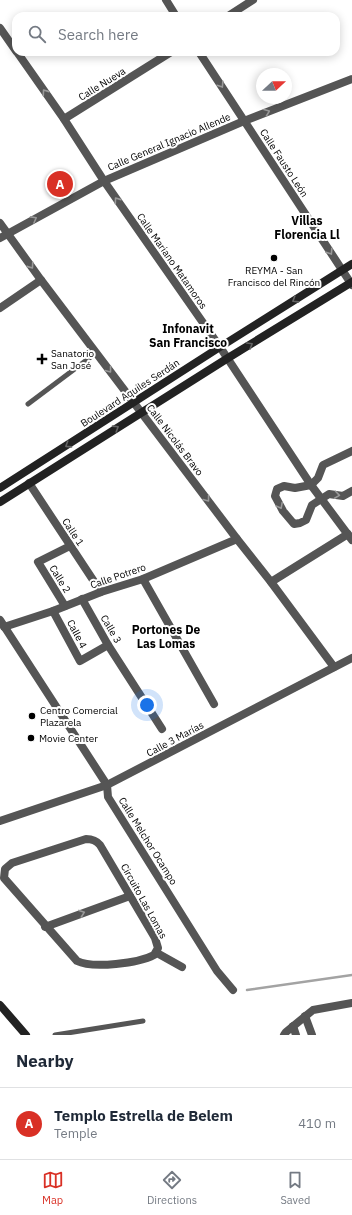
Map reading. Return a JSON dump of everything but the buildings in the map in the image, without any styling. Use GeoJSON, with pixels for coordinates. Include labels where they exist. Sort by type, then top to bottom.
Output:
{"type":"FeatureCollection","features":[{"type":"Feature","properties":{"kind":"street"},"geometry":{"type":"LineString","coordinates":[[166,0],[174,12]]}},
{"type":"Feature","properties":{"kind":"street"},"geometry":{"type":"LineString","coordinates":[[234,12],[253,0]]}},
{"type":"Feature","properties":{"kind":"street","name":"Calle Mariano Matamoros"},"geometry":{"type":"LineString","coordinates":[[0,28],[12,46]]}},
{"type":"Feature","properties":{"kind":"street","name":"Calle Mariano Matamoros"},"geometry":{"type":"LineString","coordinates":[[19,56],[64,120],[104,181],[220,346],[311,485],[350,537]]}},
{"type":"Feature","properties":{"kind":"street","name":"Calle Nueva"},"geometry":{"type":"LineString","coordinates":[[64,120],[165,56]]}},
{"type":"Feature","properties":{"kind":"street","name":"Calle Fausto León"},"geometry":{"type":"LineString","coordinates":[[202,56],[352,284]]}},
{"type":"Feature","properties":{"kind":"street","name":"Calle General Ignacio Allende"},"geometry":{"type":"LineString","coordinates":[[0,238],[104,181],[244,121],[352,79]]}},
{"type":"Feature","properties":{"kind":"street","name":"Calle Nicolás Bravo"},"geometry":{"type":"LineString","coordinates":[[0,223],[133,403],[142,412],[334,667]]}},
{"type":"Feature","properties":{"kind":"street","name":"Boulevard Aquiles Serdán"},"geometry":{"type":"LineString","coordinates":[[0,488],[220,346],[352,264]]}},
{"type":"Feature","properties":{"kind":"street"},"geometry":{"type":"LineString","coordinates":[[0,308],[41,280]]}},
{"type":"Feature","properties":{"kind":"street"},"geometry":{"type":"LineString","coordinates":[[0,502],[228,358],[352,284]]}},
{"type":"Feature","properties":{"kind":"street"},"geometry":{"type":"LineString","coordinates":[[352,451],[323,465],[318,478],[311,485],[295,488],[284,486],[277,489],[275,496],[283,511],[294,524],[306,520],[312,505],[321,498],[329,494],[343,496],[352,491]]}},
{"type":"Feature","properties":{"kind":"street","name":"Calle 1"},"geometry":{"type":"LineString","coordinates":[[29,483],[101,592]]}},
{"type":"Feature","properties":{"kind":"street"},"geometry":{"type":"LineString","coordinates":[[271,582],[350,537]]}},
{"type":"Feature","properties":{"kind":"street","name":"Calle Potrero"},"geometry":{"type":"LineString","coordinates":[[2,624],[53,611],[101,592],[143,579],[237,539]]}},
{"type":"Feature","properties":{"kind":"street","name":"Calle 2"},"geometry":{"type":"LineString","coordinates":[[65,606],[38,562],[70,546]]}},
{"type":"Feature","properties":{"kind":"street"},"geometry":{"type":"LineString","coordinates":[[143,579],[214,704]]}},
{"type":"Feature","properties":{"kind":"street","name":"Calle 3"},"geometry":{"type":"LineString","coordinates":[[82,599],[108,645],[162,729]]}},
{"type":"Feature","properties":{"kind":"street","name":"Calle 4"},"geometry":{"type":"LineString","coordinates":[[53,611],[80,660],[108,645]]}},
{"type":"Feature","properties":{"kind":"street","name":"Calle Melchor Ocampo"},"geometry":{"type":"LineString","coordinates":[[2,624],[107,786],[108,798],[217,971],[233,990]]}},
{"type":"Feature","properties":{"kind":"street","name":"Calle 3 Marías"},"geometry":{"type":"LineString","coordinates":[[0,821],[107,786],[352,658]]}},
{"type":"Feature","properties":{"kind":"street","name":"Circuito Las Lomas"},"geometry":{"type":"LineString","coordinates":[[91,839],[97,841],[155,938],[158,948],[156,953],[141,961],[95,965],[82,964],[73,958],[2,879],[2,868],[12,863],[79,840],[91,839]]}},
{"type":"Feature","properties":{"kind":"street"},"geometry":{"type":"LineString","coordinates":[[45,926],[130,896]]}},
{"type":"Feature","properties":{"kind":"street"},"geometry":{"type":"LineString","coordinates":[[156,953],[182,967]]}},
{"type":"Feature","properties":{"kind":"street"},"geometry":{"type":"LineString","coordinates":[[285,1033],[313,1010],[352,1003]]}},
{"type":"Feature","properties":{"kind":"street"},"geometry":{"type":"LineString","coordinates":[[0,1004],[26,1035]]}},
{"type":"Feature","properties":{"kind":"street"},"geometry":{"type":"LineString","coordinates":[[305,1016],[312,1035]]}},
{"type":"Feature","properties":{"kind":"street"},"geometry":{"type":"LineString","coordinates":[[293,1026],[296,1035]]}},
{"type":"Feature","properties":{"kind":"lane"},"geometry":{"type":"LineString","coordinates":[[28,404],[96,353]]}},
{"type":"Feature","properties":{"kind":"lane"},"geometry":{"type":"LineString","coordinates":[[55,1035],[143,1021]]}},
{"type":"Feature","properties":{"kind":"waterway"},"geometry":{"type":"LineString","coordinates":[[247,990],[352,975]]}},
{"type":"Feature","properties":{"kind":"place","name":"Templo Estrella de Belem"},"geometry":{"type":"Point","coordinates":[60,184]}},
{"type":"Feature","properties":{"kind":"place","name":"REYMA - San Francisco del Rincón"},"geometry":{"type":"Point","coordinates":[274,258]}},
{"type":"Feature","properties":{"kind":"place","name":"Sanatorio San José"},"geometry":{"type":"Point","coordinates":[42,359]}},
{"type":"Feature","properties":{"kind":"place","name":"Centro Comercial Plazarela"},"geometry":{"type":"Point","coordinates":[32,716]}},
{"type":"Feature","properties":{"kind":"place","name":"Movie Center"},"geometry":{"type":"Point","coordinates":[31,738]}},
{"type":"Feature","properties":{"kind":"district","name":"Villas Florencia Ll"},"geometry":{"type":"Point","coordinates":[307,227]}},
{"type":"Feature","properties":{"kind":"district","name":"Infonavit San Francisco"},"geometry":{"type":"Point","coordinates":[188,335]}},
{"type":"Feature","properties":{"kind":"district","name":"Portones De Las Lomas"},"geometry":{"type":"Point","coordinates":[166,636]}}]}
